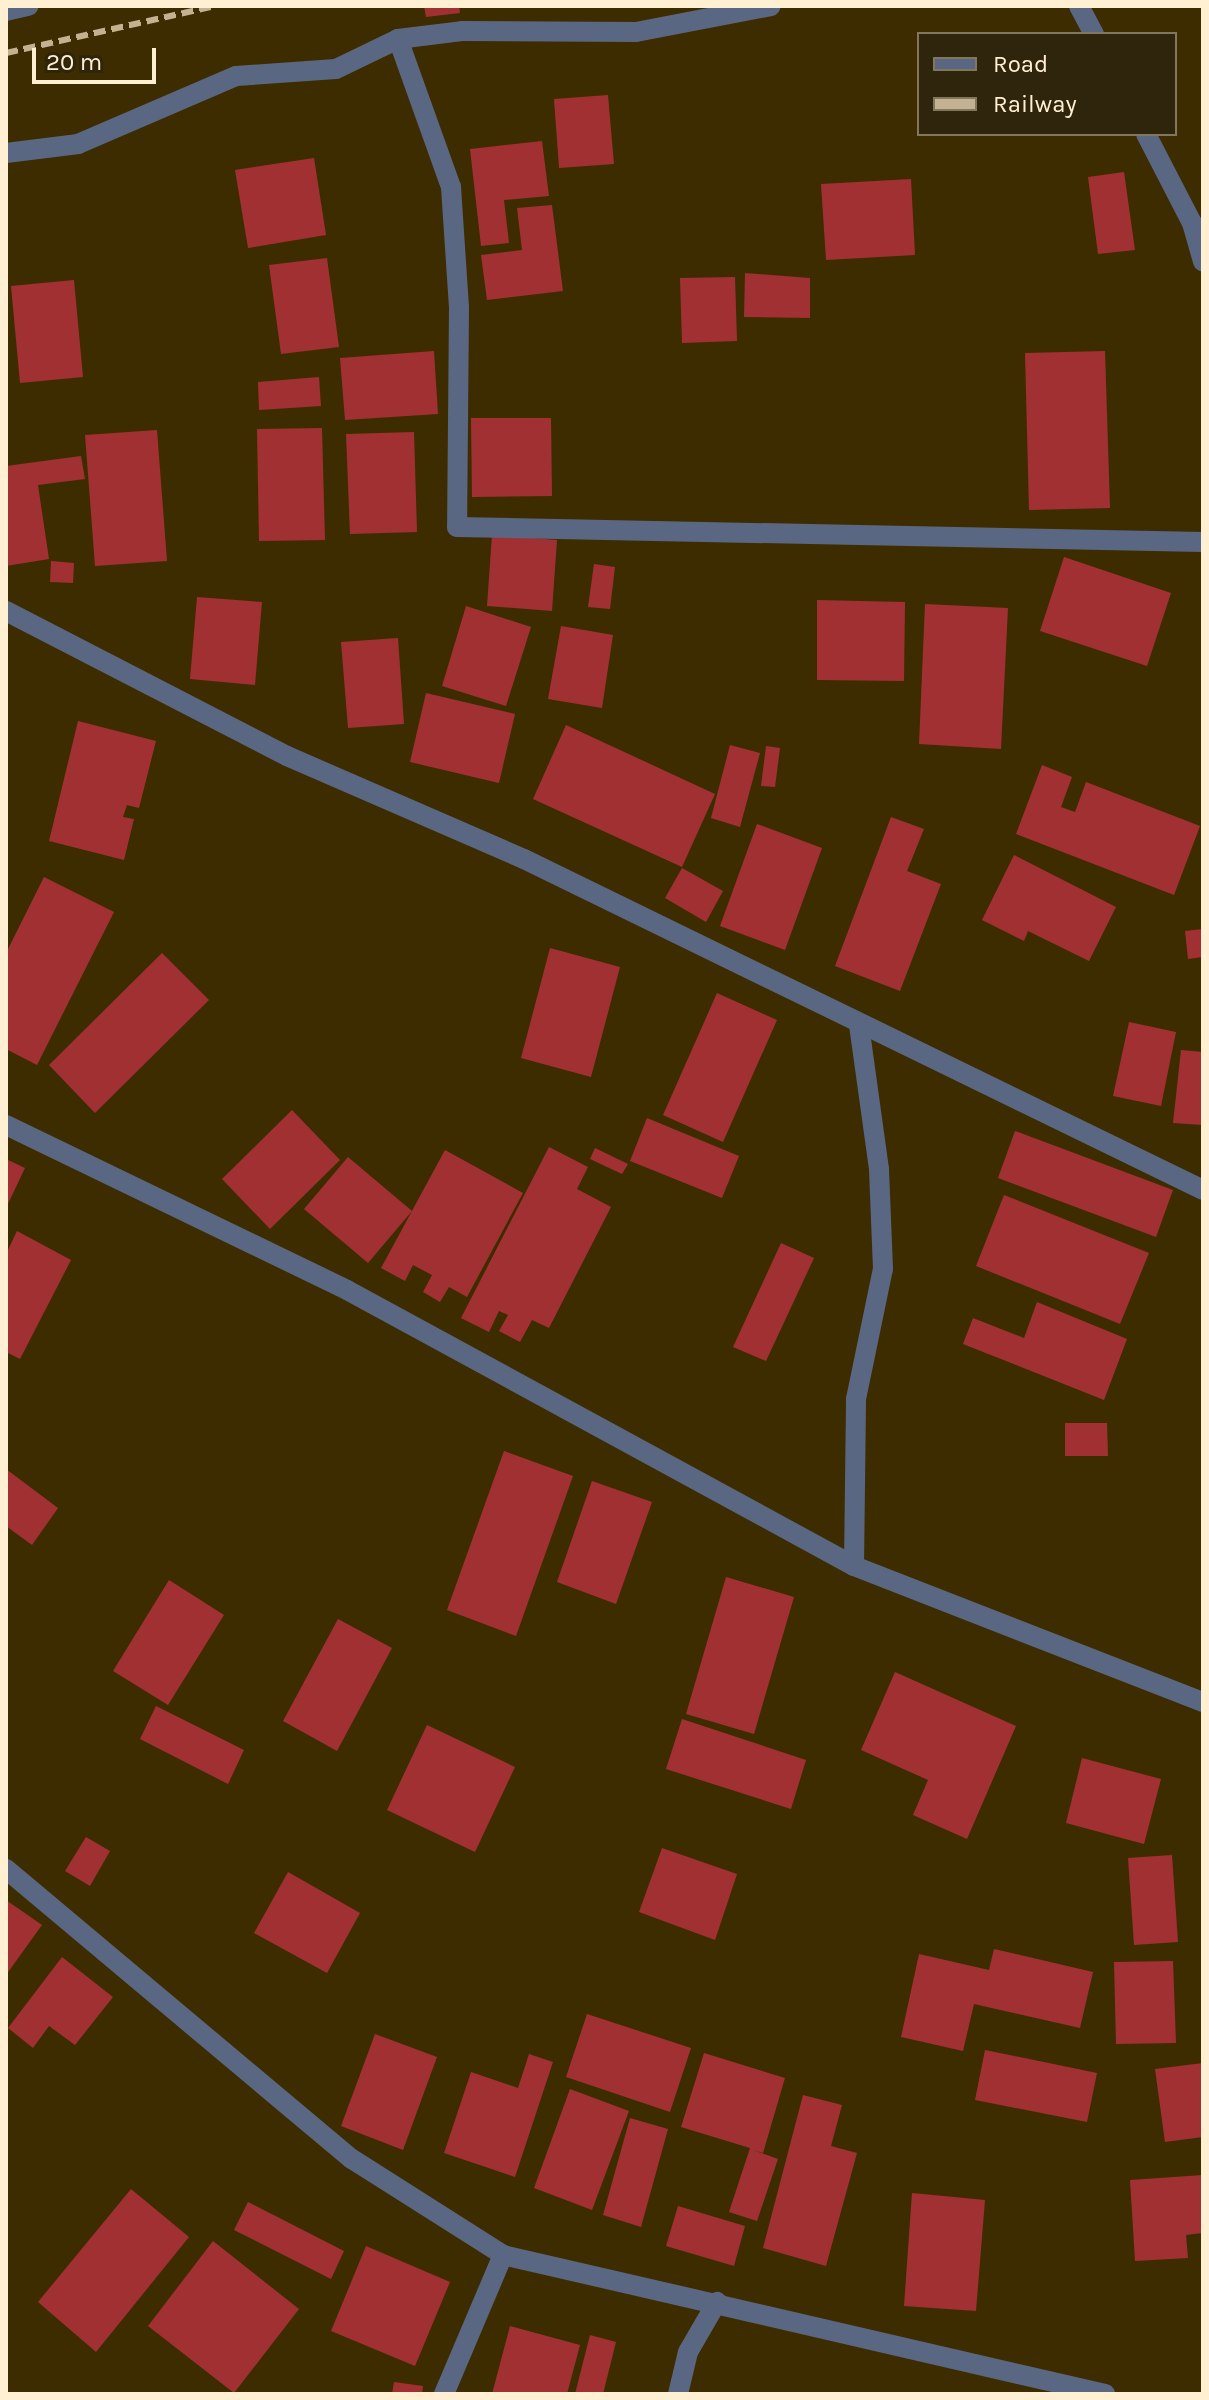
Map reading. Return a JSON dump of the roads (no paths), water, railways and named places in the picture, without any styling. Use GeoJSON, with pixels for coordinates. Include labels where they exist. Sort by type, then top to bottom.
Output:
{"type":"FeatureCollection","features":[{"type":"Feature","properties":{"kind":"street"},"geometry":{"type":"LineString","coordinates":[[6,11],[28,6]]}},
{"type":"Feature","properties":{"kind":"street"},"geometry":{"type":"LineString","coordinates":[[6,153],[78,144],[236,76],[336,69],[398,39],[462,31],[636,32],[771,6]]}},
{"type":"Feature","properties":{"kind":"street"},"geometry":{"type":"LineString","coordinates":[[1079,6],[1093,32]]}},
{"type":"Feature","properties":{"kind":"street"},"geometry":{"type":"LineString","coordinates":[[398,39],[451,187],[459,307],[457,527],[1203,542]]}},
{"type":"Feature","properties":{"kind":"street"},"geometry":{"type":"LineString","coordinates":[[1147,136],[1192,223],[1203,261]]}},
{"type":"Feature","properties":{"kind":"street"},"geometry":{"type":"LineString","coordinates":[[6,611],[287,756],[524,859],[859,1025],[1203,1190]]}},
{"type":"Feature","properties":{"kind":"street"},"geometry":{"type":"LineString","coordinates":[[854,1566],[856,1399],[883,1269],[879,1169],[859,1025]]}},
{"type":"Feature","properties":{"kind":"street"},"geometry":{"type":"LineString","coordinates":[[6,1125],[347,1290],[854,1566],[1203,1702]]}},
{"type":"Feature","properties":{"kind":"street"},"geometry":{"type":"LineString","coordinates":[[6,1869],[352,2159],[503,2255],[1105,2394]]}},
{"type":"Feature","properties":{"kind":"street"},"geometry":{"type":"LineString","coordinates":[[444,2394],[503,2255]]}},
{"type":"Feature","properties":{"kind":"street"},"geometry":{"type":"LineString","coordinates":[[678,2394],[688,2352],[717,2302]]}},
{"type":"Feature","properties":{"kind":"railway"},"geometry":{"type":"LineString","coordinates":[[6,53],[215,6]]}}]}
